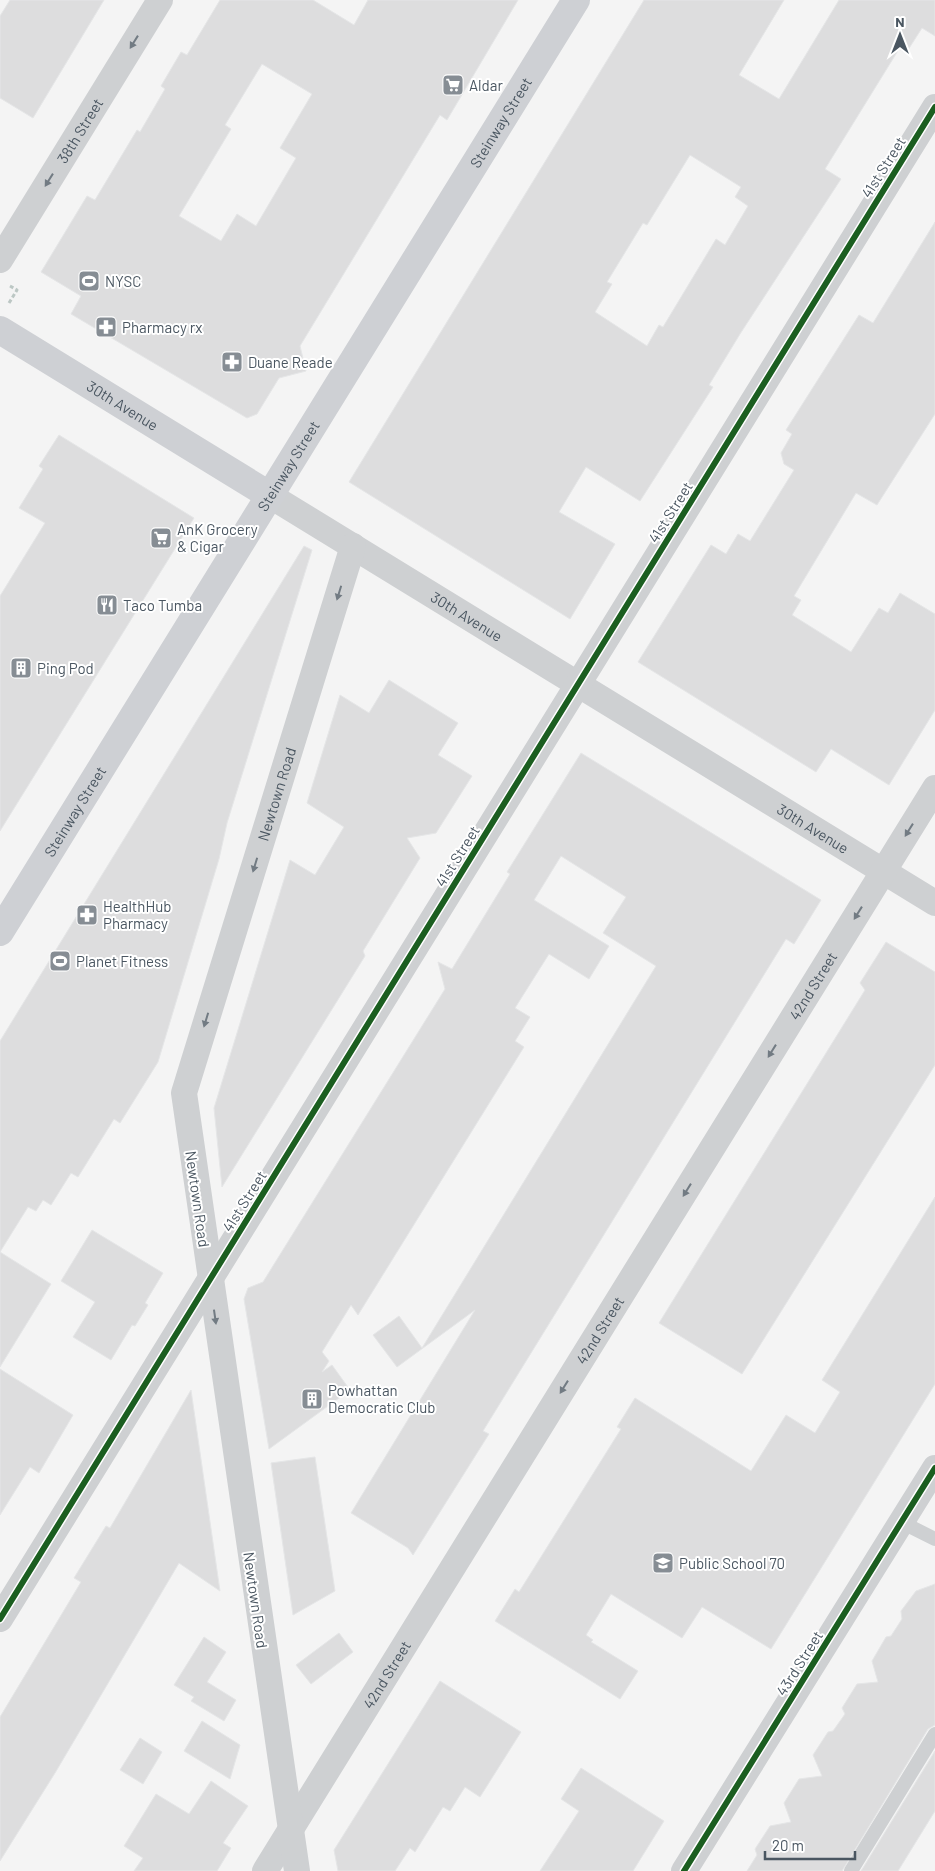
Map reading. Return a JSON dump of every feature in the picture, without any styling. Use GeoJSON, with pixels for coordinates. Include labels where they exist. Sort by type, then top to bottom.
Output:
{"type":"FeatureCollection","features":[{"type":"Feature","properties":{"kind":"street","name":"38th Street"},"geometry":{"type":"LineString","coordinates":[[0,260],[160,0]]}},
{"type":"Feature","properties":{"kind":"street","name":"Steinway Street"},"geometry":{"type":"LineString","coordinates":[[0,932],[576,0]]}},
{"type":"Feature","properties":{"kind":"street","name":"41st Street"},"geometry":{"type":"LineString","coordinates":[[0,1619],[935,106]]}},
{"type":"Feature","properties":{"kind":"street","name":"30th Avenue"},"geometry":{"type":"LineString","coordinates":[[0,330],[935,903]]}},
{"type":"Feature","properties":{"kind":"street","name":"Newtown Road"},"geometry":{"type":"LineString","coordinates":[[297,1871],[184,1093],[353,546]]}},
{"type":"Feature","properties":{"kind":"street","name":"42nd Street"},"geometry":{"type":"LineString","coordinates":[[265,1871],[935,788]]}},
{"type":"Feature","properties":{"kind":"street","name":"43rd Street"},"geometry":{"type":"LineString","coordinates":[[684,1871],[935,1468]]}},
{"type":"Feature","properties":{"kind":"lane"},"geometry":{"type":"LineString","coordinates":[[901,1522],[935,1539]]}},
{"type":"Feature","properties":{"kind":"lane"},"geometry":{"type":"LineString","coordinates":[[852,1871],[935,1734]]}},
{"type":"Feature","properties":{"kind":"path"},"geometry":{"type":"LineString","coordinates":[[9,302],[16,290]]}},
{"type":"Feature","properties":{"kind":"building"},"geometry":{"type":"Polygon","coordinates":[[[10,0],[104,0],[33,118],[0,98],[0,16],[10,0]]]}},
{"type":"Feature","properties":{"kind":"building"},"geometry":{"type":"Polygon","coordinates":[[[220,0],[313,0],[354,25],[368,0],[518,0],[447,120],[440,115],[300,346],[306,371],[279,378],[257,414],[247,418],[71,314],[81,296],[41,272],[87,196],[95,200],[137,130],[140,132],[165,89],[161,86],[181,52],[187,55],[220,0]],[[262,64],[225,125],[231,129],[179,216],[221,241],[237,214],[256,226],[296,158],[280,148],[312,94],[262,64]]]}},
{"type":"Feature","properties":{"kind":"building"},"geometry":{"type":"Polygon","coordinates":[[[644,0],[784,0],[739,75],[779,99],[839,0],[935,0],[935,36],[922,28],[906,53],[899,49],[825,169],[841,179],[740,334],[709,385],[713,387],[640,501],[586,467],[559,512],[615,544],[570,619],[349,482],[644,0]],[[690,155],[647,225],[643,223],[607,282],[612,284],[595,312],[647,346],[659,325],[663,327],[716,239],[725,245],[748,206],[735,197],[741,187],[690,155]]]}},
{"type":"Feature","properties":{"kind":"building"},"geometry":{"type":"Polygon","coordinates":[[[935,222],[935,414],[877,505],[856,493],[794,596],[801,600],[792,615],[851,652],[879,608],[888,613],[900,593],[935,614],[935,710],[889,785],[831,749],[816,772],[638,662],[711,545],[726,554],[738,534],[750,541],[794,470],[784,464],[781,453],[792,434],[786,430],[859,315],[873,323],[935,222]]]}},
{"type":"Feature","properties":{"kind":"building"},"geometry":{"type":"Polygon","coordinates":[[[59,435],[194,518],[0,831],[0,596],[45,523],[19,508],[43,469],[39,466],[59,435]]]}},
{"type":"Feature","properties":{"kind":"building"},"geometry":{"type":"Polygon","coordinates":[[[304,546],[312,550],[227,823],[219,859],[158,1062],[120,1123],[114,1119],[78,1177],[71,1173],[51,1205],[43,1200],[36,1211],[28,1207],[0,1252],[0,1041],[304,546]]]}},
{"type":"Feature","properties":{"kind":"building"},"geometry":{"type":"Polygon","coordinates":[[[389,680],[458,723],[438,755],[472,776],[436,833],[407,838],[420,858],[363,951],[365,956],[222,1187],[214,1108],[290,860],[315,875],[344,827],[307,803],[340,695],[369,713],[389,680]]]}},
{"type":"Feature","properties":{"kind":"building"},"geometry":{"type":"Polygon","coordinates":[[[581,753],[821,900],[794,944],[786,939],[483,1431],[489,1434],[413,1555],[408,1548],[351,1513],[475,1310],[397,1367],[373,1335],[399,1316],[422,1348],[656,966],[603,933],[626,897],[561,856],[534,900],[609,946],[589,979],[549,954],[515,1008],[530,1017],[515,1041],[524,1047],[358,1315],[351,1305],[322,1352],[329,1361],[322,1372],[332,1365],[350,1390],[269,1449],[244,1299],[248,1288],[263,1282],[445,989],[438,962],[452,969],[510,874],[507,872],[581,753]]]}},
{"type":"Feature","properties":{"kind":"building"},"geometry":{"type":"Polygon","coordinates":[[[886,942],[935,972],[935,1065],[742,1374],[659,1323],[865,990],[860,983],[886,942]]]}},
{"type":"Feature","properties":{"kind":"building"},"geometry":{"type":"Polygon","coordinates":[[[935,1197],[935,1384],[771,1649],[702,1607],[682,1638],[611,1594],[586,1635],[593,1640],[591,1642],[638,1671],[620,1699],[495,1621],[515,1589],[519,1592],[621,1429],[617,1427],[635,1398],[751,1471],[786,1415],[815,1433],[840,1392],[822,1380],[935,1197]]]}},
{"type":"Feature","properties":{"kind":"building"},"geometry":{"type":"Polygon","coordinates":[[[92,1230],[163,1273],[145,1303],[148,1305],[135,1326],[132,1325],[111,1360],[73,1337],[95,1302],[61,1281],[92,1230]]]}},
{"type":"Feature","properties":{"kind":"building"},"geometry":{"type":"Polygon","coordinates":[[[0,1252],[51,1284],[0,1367],[0,1252]]]}},
{"type":"Feature","properties":{"kind":"building"},"geometry":{"type":"Polygon","coordinates":[[[0,1369],[73,1415],[39,1473],[30,1467],[0,1515],[0,1369]]]}},
{"type":"Feature","properties":{"kind":"building"},"geometry":{"type":"Polygon","coordinates":[[[191,1390],[220,1591],[179,1563],[55,1773],[0,1861],[0,1717],[81,1582],[74,1578],[106,1526],[110,1528],[191,1390]]]}},
{"type":"Feature","properties":{"kind":"building"},"geometry":{"type":"Polygon","coordinates":[[[315,1457],[335,1591],[293,1615],[271,1463],[315,1457]]]}},
{"type":"Feature","properties":{"kind":"building"},"geometry":{"type":"Polygon","coordinates":[[[935,1584],[935,1725],[928,1729],[842,1871],[747,1871],[757,1855],[755,1849],[770,1826],[791,1822],[784,1803],[799,1779],[822,1776],[813,1755],[828,1732],[833,1731],[845,1714],[842,1708],[857,1684],[878,1682],[872,1661],[886,1637],[891,1636],[902,1619],[901,1611],[916,1591],[935,1584]]]}},
{"type":"Feature","properties":{"kind":"building"},"geometry":{"type":"Polygon","coordinates":[[[339,1633],[353,1652],[311,1684],[296,1665],[339,1633]]]}},
{"type":"Feature","properties":{"kind":"building"},"geometry":{"type":"Polygon","coordinates":[[[204,1637],[226,1652],[207,1682],[236,1700],[224,1721],[191,1701],[194,1697],[174,1685],[204,1637]]]}},
{"type":"Feature","properties":{"kind":"building"},"geometry":{"type":"Polygon","coordinates":[[[440,1681],[521,1732],[480,1797],[465,1787],[450,1811],[443,1807],[415,1852],[410,1848],[395,1871],[338,1871],[334,1850],[440,1681]]]}},
{"type":"Feature","properties":{"kind":"building"},"geometry":{"type":"Polygon","coordinates":[[[202,1721],[240,1745],[230,1779],[184,1751],[202,1721]]]}},
{"type":"Feature","properties":{"kind":"building"},"geometry":{"type":"Polygon","coordinates":[[[140,1738],[162,1752],[143,1784],[120,1770],[140,1738]]]}},
{"type":"Feature","properties":{"kind":"building"},"geometry":{"type":"Polygon","coordinates":[[[935,1751],[935,1811],[898,1871],[861,1871],[935,1751]]]}},
{"type":"Feature","properties":{"kind":"building"},"geometry":{"type":"Polygon","coordinates":[[[581,1768],[664,1821],[633,1871],[540,1871],[579,1811],[561,1799],[581,1768]]]}},
{"type":"Feature","properties":{"kind":"building"},"geometry":{"type":"Polygon","coordinates":[[[211,1781],[248,1806],[223,1843],[231,1848],[217,1871],[134,1871],[143,1858],[124,1846],[156,1794],[189,1814],[211,1781]]]}},
{"type":"Feature","properties":{"kind":"cycle path"},"geometry":{"type":"LineString","coordinates":[[0,1619],[935,107]]}},
{"type":"Feature","properties":{"kind":"cycle path"},"geometry":{"type":"LineString","coordinates":[[684,1871],[935,1468]]}},
{"type":"Feature","properties":{"kind":"place","name":"Aldar"},"geometry":{"type":"Point","coordinates":[453,85]}},
{"type":"Feature","properties":{"kind":"place","name":"NYSC"},"geometry":{"type":"Point","coordinates":[89,281]}},
{"type":"Feature","properties":{"kind":"place","name":"Pharmacy rx"},"geometry":{"type":"Point","coordinates":[106,327]}},
{"type":"Feature","properties":{"kind":"place","name":"Duane Reade"},"geometry":{"type":"Point","coordinates":[232,362]}},
{"type":"Feature","properties":{"kind":"place","name":"AnK Grocery & Cigar"},"geometry":{"type":"Point","coordinates":[161,538]}},
{"type":"Feature","properties":{"kind":"place","name":"Taco Tumba"},"geometry":{"type":"Point","coordinates":[107,605]}},
{"type":"Feature","properties":{"kind":"place","name":"Ping Pod"},"geometry":{"type":"Point","coordinates":[21,668]}},
{"type":"Feature","properties":{"kind":"place","name":"HealthHub Pharmacy"},"geometry":{"type":"Point","coordinates":[87,915]}},
{"type":"Feature","properties":{"kind":"place","name":"Planet Fitness"},"geometry":{"type":"Point","coordinates":[60,961]}},
{"type":"Feature","properties":{"kind":"place","name":"Powhattan Democratic Club"},"geometry":{"type":"Point","coordinates":[312,1399]}},
{"type":"Feature","properties":{"kind":"place","name":"Public School 70"},"geometry":{"type":"Point","coordinates":[663,1563]}}]}
